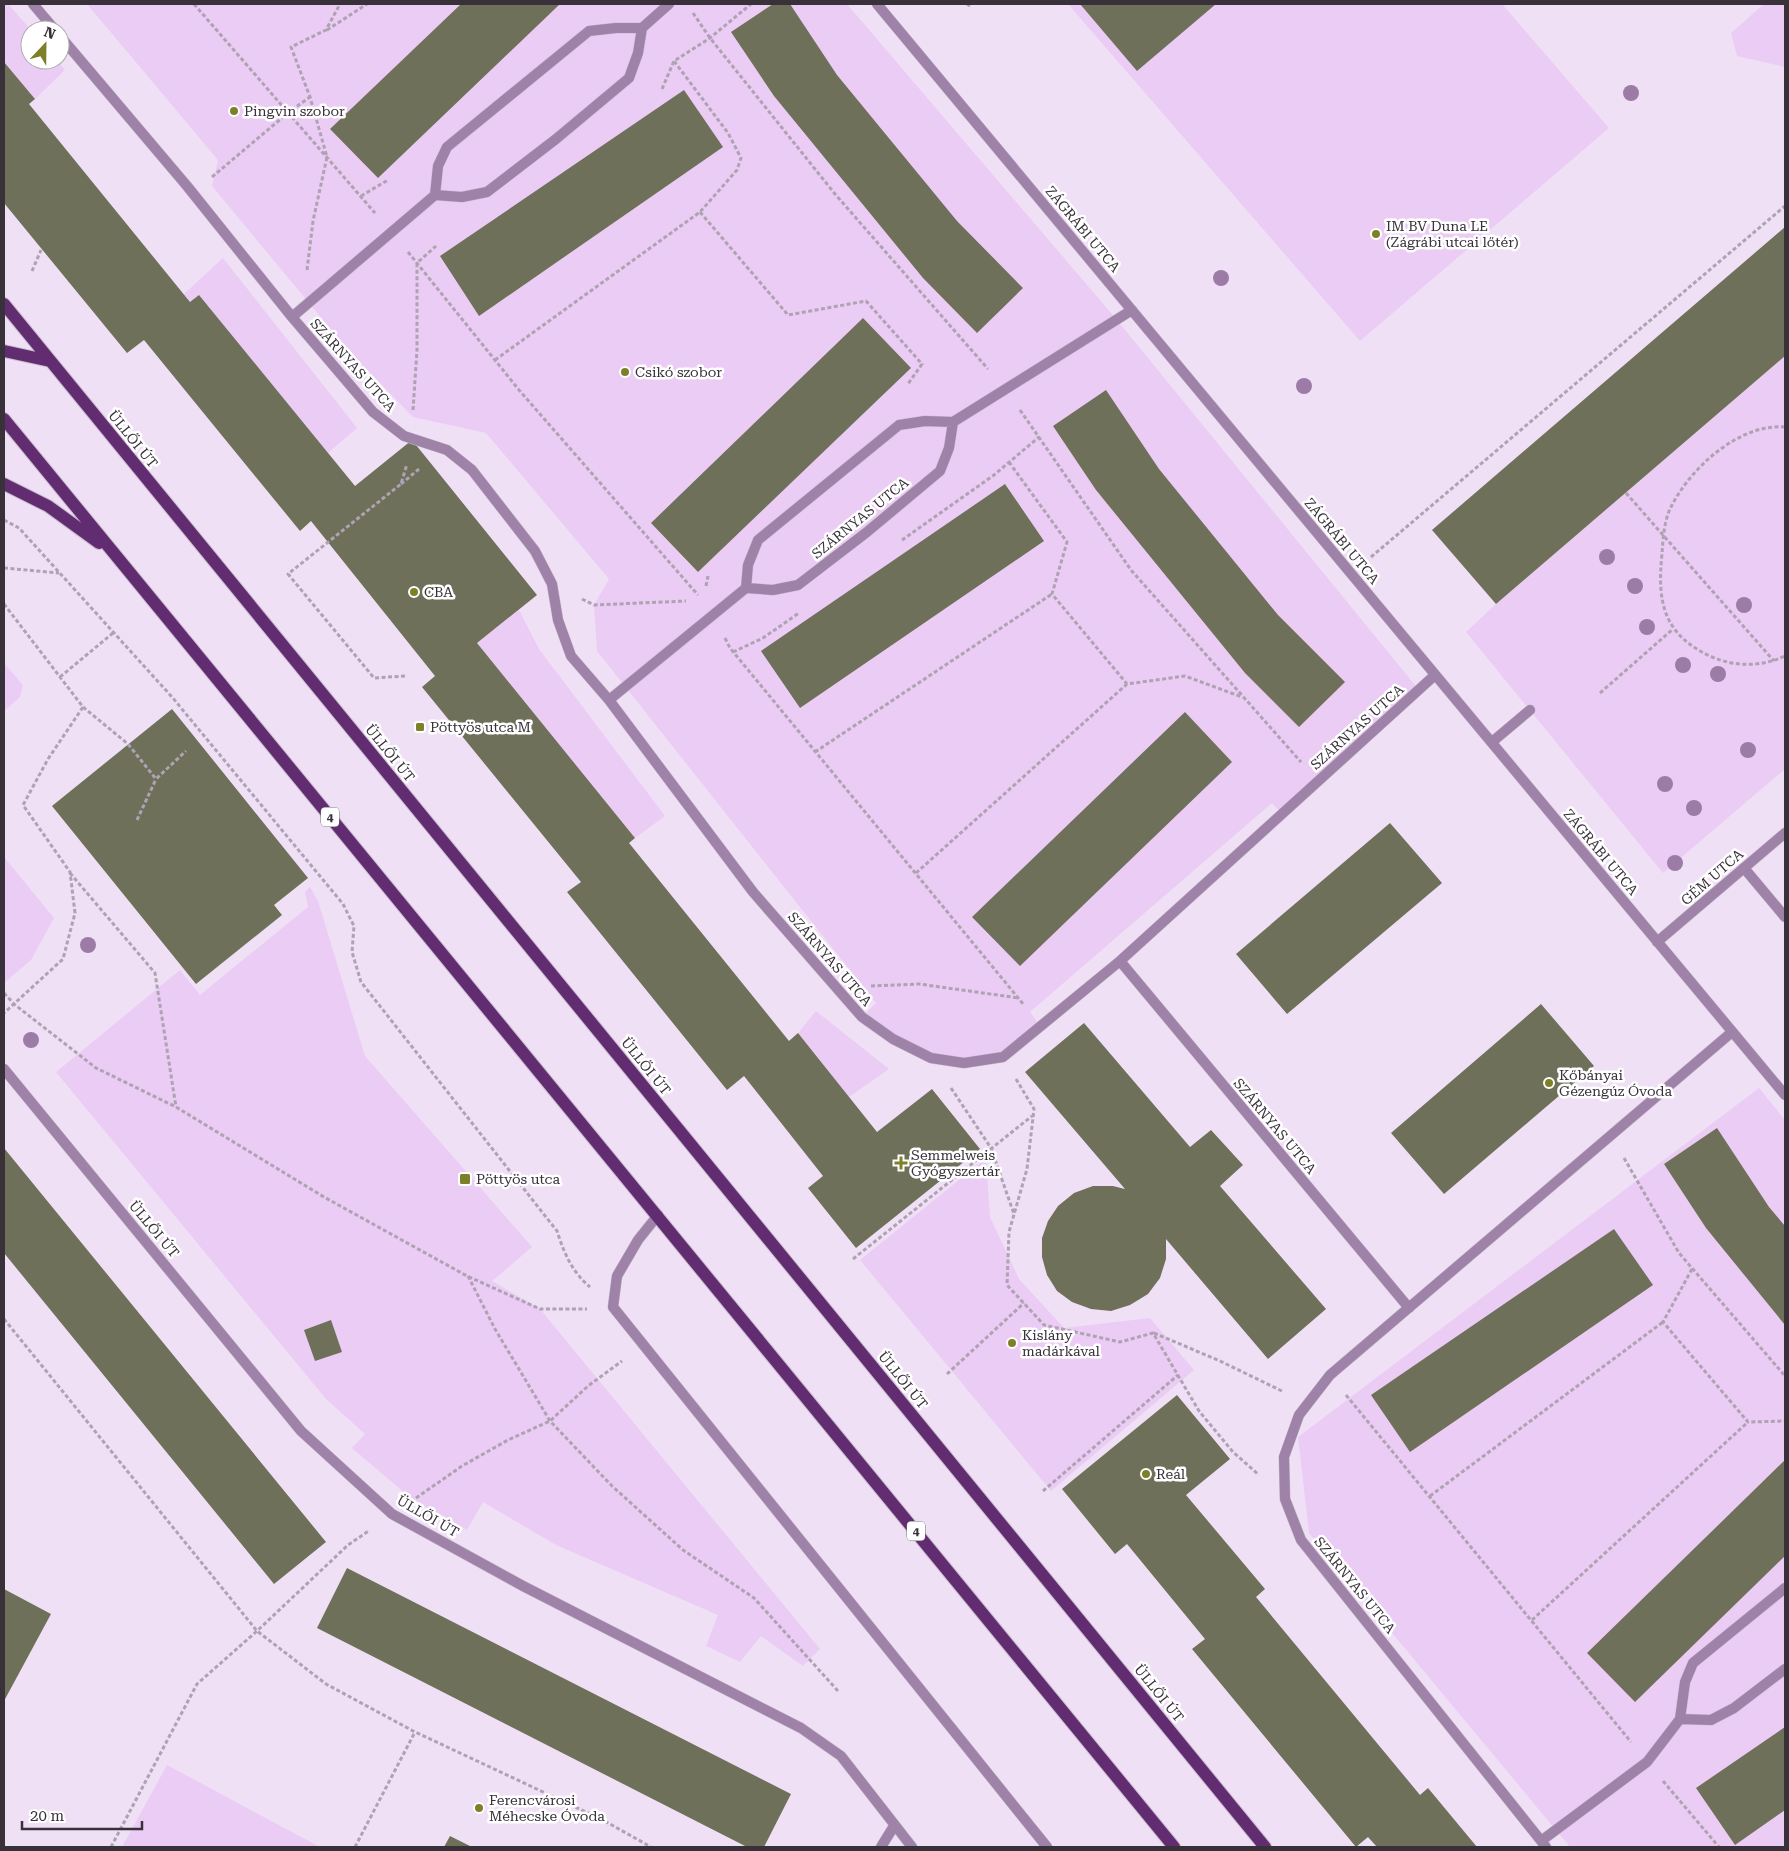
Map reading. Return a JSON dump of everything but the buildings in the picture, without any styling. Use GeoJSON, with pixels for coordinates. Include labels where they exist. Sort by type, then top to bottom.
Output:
{"type":"FeatureCollection","features":[{"type":"Feature","properties":{"kind":"main road","name":"ÜLLŐI ÚT"},"geometry":{"type":"LineString","coordinates":[[4,304],[1265,1847]]}},
{"type":"Feature","properties":{"kind":"main road"},"geometry":{"type":"LineString","coordinates":[[4,351],[50,361]]}},
{"type":"Feature","properties":{"kind":"main road","name":"4"},"geometry":{"type":"LineString","coordinates":[[4,419],[1174,1847]]}},
{"type":"Feature","properties":{"kind":"main road"},"geometry":{"type":"LineString","coordinates":[[4,484],[48,506],[113,552]]}},
{"type":"Feature","properties":{"kind":"street"},"geometry":{"type":"LineString","coordinates":[[32,4],[46,20]]}},
{"type":"Feature","properties":{"kind":"street"},"geometry":{"type":"LineString","coordinates":[[642,28],[589,31],[447,147],[438,166],[435,195],[462,197],[488,192],[556,139],[629,78],[638,53],[642,28],[669,4]]}},
{"type":"Feature","properties":{"kind":"street","name":"ZÁGRÁBI UTCA"},"geometry":{"type":"LineString","coordinates":[[877,4],[1785,1096]]}},
{"type":"Feature","properties":{"kind":"street","name":"SZÁRNYAS UTCA"},"geometry":{"type":"LineString","coordinates":[[70,48],[193,193],[292,317],[373,412],[404,436],[447,450],[472,470],[535,551],[552,584],[558,620],[571,656],[609,700],[753,892],[862,1017],[893,1039],[931,1058],[964,1063],[1003,1057],[1120,961],[1436,675]]}},
{"type":"Feature","properties":{"kind":"street","name":"SZÁRNYAS UTCA"},"geometry":{"type":"LineString","coordinates":[[292,317],[390,231],[435,195]]}},
{"type":"Feature","properties":{"kind":"street"},"geometry":{"type":"LineString","coordinates":[[609,700],[746,588],[748,565],[758,540],[899,425],[925,421],[953,422],[1132,310]]}},
{"type":"Feature","properties":{"kind":"street","name":"SZÁRNYAS UTCA"},"geometry":{"type":"LineString","coordinates":[[746,588],[773,590],[798,586],[867,532],[940,471],[949,448],[953,422]]}},
{"type":"Feature","properties":{"kind":"street"},"geometry":{"type":"LineString","coordinates":[[1492,742],[1530,710]]}},
{"type":"Feature","properties":{"kind":"street","name":"GÉM UTCA"},"geometry":{"type":"LineString","coordinates":[[1657,942],[1785,833]]}},
{"type":"Feature","properties":{"kind":"street"},"geometry":{"type":"LineString","coordinates":[[1744,868],[1785,917]]}},
{"type":"Feature","properties":{"kind":"street","name":"SZÁRNYAS UTCA"},"geometry":{"type":"LineString","coordinates":[[1120,961],[1409,1308]]}},
{"type":"Feature","properties":{"kind":"street","name":"SZÁRNYAS UTCA"},"geometry":{"type":"LineString","coordinates":[[1544,1844],[1301,1540],[1285,1499],[1284,1457],[1299,1414],[1330,1375],[1732,1032]]}},
{"type":"Feature","properties":{"kind":"street","name":"ÜLLŐI ÚT"},"geometry":{"type":"LineString","coordinates":[[4,1069],[300,1431],[392,1514],[514,1581],[801,1728],[841,1756],[912,1847]]}},
{"type":"Feature","properties":{"kind":"street"},"geometry":{"type":"LineString","coordinates":[[658,1215],[638,1240],[617,1276],[613,1308],[1048,1847]]}},
{"type":"Feature","properties":{"kind":"street"},"geometry":{"type":"LineString","coordinates":[[1544,1844],[1647,1762],[1680,1719],[1685,1682],[1693,1663],[1785,1588]]}},
{"type":"Feature","properties":{"kind":"street"},"geometry":{"type":"LineString","coordinates":[[1680,1719],[1711,1720],[1734,1708],[1785,1669]]}},
{"type":"Feature","properties":{"kind":"street"},"geometry":{"type":"LineString","coordinates":[[881,1847],[894,1826]]}},
{"type":"Feature","properties":{"kind":"path"},"geometry":{"type":"LineString","coordinates":[[194,4],[361,196],[495,360],[703,601],[733,652],[1019,998],[1040,1026]]}},
{"type":"Feature","properties":{"kind":"path"},"geometry":{"type":"LineString","coordinates":[[326,30],[340,4]]}},
{"type":"Feature","properties":{"kind":"path"},"geometry":{"type":"LineString","coordinates":[[302,308],[313,221],[327,157],[310,97],[291,47],[326,30],[367,4]]}},
{"type":"Feature","properties":{"kind":"path"},"geometry":{"type":"LineString","coordinates":[[662,89],[674,61],[710,38],[751,4]]}},
{"type":"Feature","properties":{"kind":"path"},"geometry":{"type":"LineString","coordinates":[[691,11],[710,38],[835,194],[1006,390],[1131,570],[1318,781]]}},
{"type":"Feature","properties":{"kind":"path"},"geometry":{"type":"LineString","coordinates":[[495,360],[700,212],[737,170],[741,158],[728,133],[674,61]]}},
{"type":"Feature","properties":{"kind":"path"},"geometry":{"type":"LineString","coordinates":[[193,193],[289,112],[310,97]]}},
{"type":"Feature","properties":{"kind":"path"},"geometry":{"type":"LineString","coordinates":[[361,196],[388,180]]}},
{"type":"Feature","properties":{"kind":"path"},"geometry":{"type":"LineString","coordinates":[[1352,574],[1785,206]]}},
{"type":"Feature","properties":{"kind":"path"},"geometry":{"type":"LineString","coordinates":[[700,212],[788,314],[866,301],[922,364],[908,384]]}},
{"type":"Feature","properties":{"kind":"path"},"geometry":{"type":"LineString","coordinates":[[405,676],[374,678],[288,574],[401,484],[409,459],[404,436],[413,417],[417,350],[417,263],[436,246]]}},
{"type":"Feature","properties":{"kind":"path"},"geometry":{"type":"LineString","coordinates":[[32,272],[42,250]]}},
{"type":"Feature","properties":{"kind":"path"},"geometry":{"type":"LineString","coordinates":[[1785,427],[1774,426],[1744,435],[1721,450],[1682,487],[1669,510],[1663,537],[1660,596],[1673,629],[1699,651],[1719,660],[1743,666],[1774,661],[1785,656]]}},
{"type":"Feature","properties":{"kind":"path"},"geometry":{"type":"LineString","coordinates":[[994,475],[1039,437]]}},
{"type":"Feature","properties":{"kind":"path"},"geometry":{"type":"LineString","coordinates":[[815,752],[1052,594],[1067,542],[1009,462]]}},
{"type":"Feature","properties":{"kind":"path"},"geometry":{"type":"LineString","coordinates":[[1626,493],[1774,661]]}},
{"type":"Feature","properties":{"kind":"path"},"geometry":{"type":"LineString","coordinates":[[4,520],[18,528],[172,698],[343,904],[354,926],[352,952],[361,982],[557,1231],[564,1254],[578,1277],[613,1308]]}},
{"type":"Feature","properties":{"kind":"path"},"geometry":{"type":"LineString","coordinates":[[4,568],[60,573]]}},
{"type":"Feature","properties":{"kind":"path"},"geometry":{"type":"LineString","coordinates":[[552,584],[594,605],[703,601]]}},
{"type":"Feature","properties":{"kind":"path"},"geometry":{"type":"LineString","coordinates":[[1052,594],[1127,684]]}},
{"type":"Feature","properties":{"kind":"path"},"geometry":{"type":"LineString","coordinates":[[4,604],[83,707],[128,744],[156,779]]}},
{"type":"Feature","properties":{"kind":"path"},"geometry":{"type":"LineString","coordinates":[[1600,693],[1673,629]]}},
{"type":"Feature","properties":{"kind":"path"},"geometry":{"type":"LineString","coordinates":[[60,677],[113,633]]}},
{"type":"Feature","properties":{"kind":"path"},"geometry":{"type":"LineString","coordinates":[[733,652],[763,638]]}},
{"type":"Feature","properties":{"kind":"path"},"geometry":{"type":"LineString","coordinates":[[916,873],[1127,684],[1184,676],[1244,697]]}},
{"type":"Feature","properties":{"kind":"path"},"geometry":{"type":"LineString","coordinates":[[83,707],[48,758],[23,805],[70,872],[155,973],[176,1107]]}},
{"type":"Feature","properties":{"kind":"path"},"geometry":{"type":"LineString","coordinates":[[137,820],[156,779],[186,751]]}},
{"type":"Feature","properties":{"kind":"path"},"geometry":{"type":"LineString","coordinates":[[4,1013],[63,959],[75,913],[70,872]]}},
{"type":"Feature","properties":{"kind":"path"},"geometry":{"type":"LineString","coordinates":[[836,987],[920,984],[1019,998]]}},
{"type":"Feature","properties":{"kind":"path"},"geometry":{"type":"LineString","coordinates":[[4,993],[14,1004],[96,1068],[176,1107],[324,1197],[467,1276],[540,1309],[569,1311],[613,1308]]}},
{"type":"Feature","properties":{"kind":"path"},"geometry":{"type":"LineString","coordinates":[[1003,1057],[1034,1109],[1028,1169],[1009,1232],[1007,1285],[1044,1325],[1120,1342],[1153,1333],[1220,1361],[1307,1404]]}},
{"type":"Feature","properties":{"kind":"path"},"geometry":{"type":"LineString","coordinates":[[931,1058],[991,1148],[1014,1214]]}},
{"type":"Feature","properties":{"kind":"path"},"geometry":{"type":"LineString","coordinates":[[853,1259],[1033,1115]]}},
{"type":"Feature","properties":{"kind":"path"},"geometry":{"type":"LineString","coordinates":[[1611,1135],[1679,1254],[1785,1376]]}},
{"type":"Feature","properties":{"kind":"path"},"geometry":{"type":"LineString","coordinates":[[1430,1496],[1664,1322],[1692,1269]]}},
{"type":"Feature","properties":{"kind":"path"},"geometry":{"type":"LineString","coordinates":[[467,1276],[495,1329],[550,1421],[612,1486],[683,1550],[754,1598],[838,1691]]}},
{"type":"Feature","properties":{"kind":"path"},"geometry":{"type":"LineString","coordinates":[[947,1374],[1024,1303]]}},
{"type":"Feature","properties":{"kind":"path"},"geometry":{"type":"LineString","coordinates":[[4,1319],[257,1631],[326,1684],[415,1732],[601,1819],[651,1847]]}},
{"type":"Feature","properties":{"kind":"path"},"geometry":{"type":"LineString","coordinates":[[1664,1322],[1748,1422]]}},
{"type":"Feature","properties":{"kind":"path"},"geometry":{"type":"LineString","coordinates":[[1153,1333],[1199,1411],[1233,1452],[1285,1499]]}},
{"type":"Feature","properties":{"kind":"path"},"geometry":{"type":"LineString","coordinates":[[111,1847],[197,1684],[257,1631],[348,1545],[462,1466],[508,1440],[550,1421],[588,1386],[644,1346]]}},
{"type":"Feature","properties":{"kind":"path"},"geometry":{"type":"LineString","coordinates":[[1043,1491],[1178,1375]]}},
{"type":"Feature","properties":{"kind":"path"},"geometry":{"type":"LineString","coordinates":[[1330,1375],[1647,1762],[1719,1847]]}},
{"type":"Feature","properties":{"kind":"path"},"geometry":{"type":"LineString","coordinates":[[1532,1620],[1748,1422],[1785,1421]]}},
{"type":"Feature","properties":{"kind":"path"},"geometry":{"type":"LineString","coordinates":[[355,1847],[415,1732]]}},
{"type":"Feature","properties":{"kind":"shaded area"},"geometry":{"type":"Polygon","coordinates":[[[4,4],[8,4],[22,20],[20,20],[20,70],[65,70],[35,99],[4,62],[4,4]]]}},
{"type":"Feature","properties":{"kind":"shaded area"},"geometry":{"type":"Polygon","coordinates":[[[87,4],[847,4],[1117,320],[1419,690],[1282,814],[1272,803],[1030,1012],[1040,1026],[1003,1057],[964,1063],[931,1058],[862,1017],[876,1003],[597,651],[594,605],[609,579],[486,433],[413,417],[348,350],[212,186],[218,160],[87,4]]]}},
{"type":"Feature","properties":{"kind":"shaded area","name":"IM BV Duna LE (Zágrábi utcai lőtér)"},"geometry":{"type":"Polygon","coordinates":[[[1068,4],[1502,4],[1609,128],[1360,341],[1068,4]]]}},
{"type":"Feature","properties":{"kind":"shaded area"},"geometry":{"type":"Polygon","coordinates":[[[1764,4],[1785,4],[1785,67],[1737,56],[1731,33],[1764,4]]]}},
{"type":"Feature","properties":{"kind":"shaded area"},"geometry":{"type":"Polygon","coordinates":[[[223,258],[357,428],[328,453],[199,295],[190,302],[184,294],[223,258]]]}},
{"type":"Feature","properties":{"kind":"shaded area"},"geometry":{"type":"Polygon","coordinates":[[[1785,356],[1785,769],[1663,873],[1466,632],[1496,604],[1785,356]]]}},
{"type":"Feature","properties":{"kind":"shaded area"},"geometry":{"type":"Polygon","coordinates":[[[519,610],[539,649],[665,816],[635,838],[477,643],[519,610]]]}},
{"type":"Feature","properties":{"kind":"shaded area"},"geometry":{"type":"Polygon","coordinates":[[[4,663],[23,685],[20,697],[4,711],[4,663]]]}},
{"type":"Feature","properties":{"kind":"shaded area"},"geometry":{"type":"Polygon","coordinates":[[[4,857],[54,918],[31,960],[5,982],[4,857]]]}},
{"type":"Feature","properties":{"kind":"shaded area"},"geometry":{"type":"Polygon","coordinates":[[[310,887],[318,901],[365,1056],[532,1247],[492,1281],[540,1309],[820,1649],[803,1666],[761,1636],[740,1662],[706,1646],[718,1615],[556,1545],[483,1502],[467,1530],[413,1500],[352,1448],[365,1434],[326,1399],[56,1072],[180,970],[200,995],[308,907],[305,892],[310,887]]]}},
{"type":"Feature","properties":{"kind":"shaded area"},"geometry":{"type":"Polygon","coordinates":[[[816,1011],[889,1069],[849,1097],[798,1033],[816,1011]]]}},
{"type":"Feature","properties":{"kind":"shaded area"},"geometry":{"type":"Polygon","coordinates":[[[1759,1088],[1785,1120],[1785,1847],[1570,1847],[1309,1533],[1298,1437],[1759,1088]]]}},
{"type":"Feature","properties":{"kind":"shaded area"},"geometry":{"type":"Polygon","coordinates":[[[986,1158],[990,1217],[1019,1279],[1064,1328],[1150,1318],[1194,1370],[1051,1491],[860,1260],[986,1158]]]}},
{"type":"Feature","properties":{"kind":"shaded area"},"geometry":{"type":"Polygon","coordinates":[[[167,1765],[320,1847],[122,1847],[167,1765]]]}},
{"type":"Feature","properties":{"kind":"place","name":"Pingvin szobor"},"geometry":{"type":"Point","coordinates":[234,111]}},
{"type":"Feature","properties":{"kind":"place","name":"IM BV Duna LE (Zágrábi utcai lőtér)"},"geometry":{"type":"Point","coordinates":[1376,234]}},
{"type":"Feature","properties":{"kind":"place","name":"Csikó szobor"},"geometry":{"type":"Point","coordinates":[625,372]}},
{"type":"Feature","properties":{"kind":"place","name":"CBA"},"geometry":{"type":"Point","coordinates":[414,592]}},
{"type":"Feature","properties":{"kind":"place","name":"Pöttyös utca M"},"geometry":{"type":"Point","coordinates":[420,727]}},
{"type":"Feature","properties":{"kind":"place","name":"Kőbányai Gézengúz Óvoda"},"geometry":{"type":"Point","coordinates":[1549,1083]}},
{"type":"Feature","properties":{"kind":"place","name":"Semmelweis Gyógyszertár"},"geometry":{"type":"Point","coordinates":[901,1163]}},
{"type":"Feature","properties":{"kind":"place","name":"Pöttyös utca"},"geometry":{"type":"Point","coordinates":[465,1179]}},
{"type":"Feature","properties":{"kind":"place","name":"Kislány madárkával"},"geometry":{"type":"Point","coordinates":[1012,1343]}},
{"type":"Feature","properties":{"kind":"place","name":"Reál"},"geometry":{"type":"Point","coordinates":[1146,1474]}},
{"type":"Feature","properties":{"kind":"place","name":"Ferencvárosi Méhecske Óvoda"},"geometry":{"type":"Point","coordinates":[479,1808]}}]}
